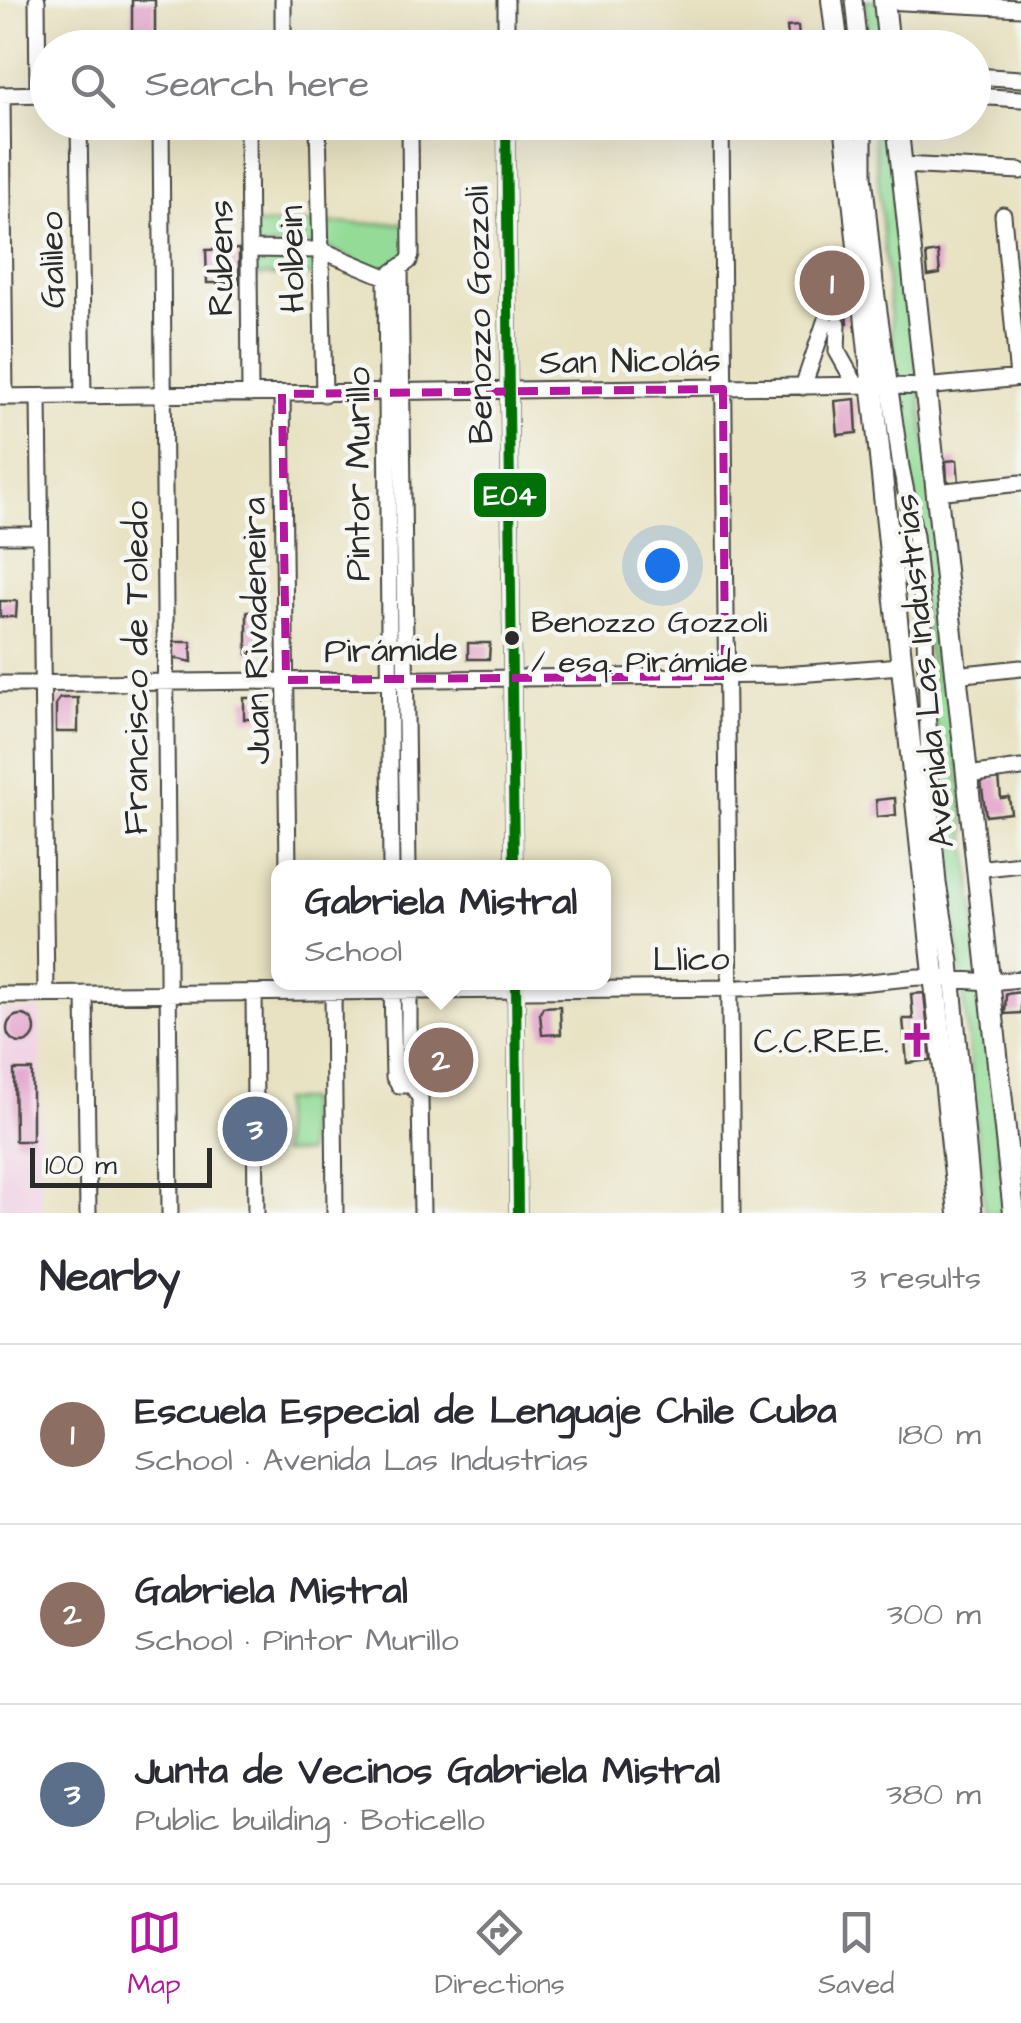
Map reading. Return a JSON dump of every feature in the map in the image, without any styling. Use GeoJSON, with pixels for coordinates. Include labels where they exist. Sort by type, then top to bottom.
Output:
{"type":"FeatureCollection","features":[{"type":"Feature","properties":{"kind":"main road"},"geometry":{"type":"LineString","coordinates":[[832,0],[836,30]]}},
{"type":"Feature","properties":{"kind":"main road"},"geometry":{"type":"LineString","coordinates":[[884,0],[887,30]]}},
{"type":"Feature","properties":{"kind":"main road","name":"Avenida Las Industrias"},"geometry":{"type":"LineString","coordinates":[[847,140],[866,345],[876,385],[901,666],[944,978],[958,1213]]}},
{"type":"Feature","properties":{"kind":"main road","name":"Avenida Las Industrias"},"geometry":{"type":"LineString","coordinates":[[899,140],[1014,1213]]}},
{"type":"Feature","properties":{"kind":"street"},"geometry":{"type":"LineString","coordinates":[[37,0],[39,30]]}},
{"type":"Feature","properties":{"kind":"street"},"geometry":{"type":"LineString","coordinates":[[283,0],[283,30]]}},
{"type":"Feature","properties":{"kind":"street"},"geometry":{"type":"LineString","coordinates":[[506,0],[506,30]]}},
{"type":"Feature","properties":{"kind":"street"},"geometry":{"type":"LineString","coordinates":[[858,0],[860,30]]}},
{"type":"Feature","properties":{"kind":"street"},"geometry":{"type":"LineString","coordinates":[[884,0],[1021,8]]}},
{"type":"Feature","properties":{"kind":"street"},"geometry":{"type":"LineString","coordinates":[[991,77],[1021,79]]}},
{"type":"Feature","properties":{"kind":"street"},"geometry":{"type":"LineString","coordinates":[[2,397],[1,95],[30,94]]}},
{"type":"Feature","properties":{"kind":"street"},"geometry":{"type":"LineString","coordinates":[[991,97],[1021,99]]}},
{"type":"Feature","properties":{"kind":"street","name":"Galileo"},"geometry":{"type":"LineString","coordinates":[[79,140],[83,396]]}},
{"type":"Feature","properties":{"kind":"street","name":"Francisco de Toledo"},"geometry":{"type":"LineString","coordinates":[[161,140],[170,1213]]}},
{"type":"Feature","properties":{"kind":"street","name":"Rubens"},"geometry":{"type":"LineString","coordinates":[[238,140],[245,394]]}},
{"type":"Feature","properties":{"kind":"street","name":"Rubens"},"geometry":{"type":"LineString","coordinates":[[245,394],[250,250],[248,140]]}},
{"type":"Feature","properties":{"kind":"street","name":"Holbein"},"geometry":{"type":"LineString","coordinates":[[319,140],[324,251]]}},
{"type":"Feature","properties":{"kind":"street","name":"Holbein"},"geometry":{"type":"LineString","coordinates":[[324,394],[328,140]]}},
{"type":"Feature","properties":{"kind":"street","name":"Pintor Murillo"},"geometry":{"type":"LineString","coordinates":[[391,860],[397,679],[393,272],[411,255],[410,140]]}},
{"type":"Feature","properties":{"kind":"street","name":"Benozzo Gozzoli"},"geometry":{"type":"LineString","coordinates":[[506,140],[514,860]]}},
{"type":"Feature","properties":{"kind":"street"},"geometry":{"type":"LineString","coordinates":[[721,140],[732,1213]]}},
{"type":"Feature","properties":{"kind":"street"},"geometry":{"type":"LineString","coordinates":[[860,140],[859,189],[876,385],[901,468],[915,536],[926,636],[930,785],[944,978],[971,1213]]}},
{"type":"Feature","properties":{"kind":"street"},"geometry":{"type":"LineString","coordinates":[[901,166],[1021,171]]}},
{"type":"Feature","properties":{"kind":"street"},"geometry":{"type":"LineString","coordinates":[[1003,215],[1020,378]]}},
{"type":"Feature","properties":{"kind":"street"},"geometry":{"type":"LineString","coordinates":[[250,250],[324,251],[393,272]]}},
{"type":"Feature","properties":{"kind":"street"},"geometry":{"type":"LineString","coordinates":[[803,387],[816,352],[861,291]]}},
{"type":"Feature","properties":{"kind":"street"},"geometry":{"type":"LineString","coordinates":[[836,322],[866,345]]}},
{"type":"Feature","properties":{"kind":"street"},"geometry":{"type":"LineString","coordinates":[[836,322],[837,351]]}},
{"type":"Feature","properties":{"kind":"street"},"geometry":{"type":"LineString","coordinates":[[816,352],[837,351],[876,385]]}},
{"type":"Feature","properties":{"kind":"street","name":"San Nicolás"},"geometry":{"type":"LineString","coordinates":[[2,397],[876,385],[924,388],[1020,378]]}},
{"type":"Feature","properties":{"kind":"street","name":"Juan Rivadeneira"},"geometry":{"type":"LineString","coordinates":[[282,394],[288,860]]}},
{"type":"Feature","properties":{"kind":"street"},"geometry":{"type":"LineString","coordinates":[[39,397],[46,995]]}},
{"type":"Feature","properties":{"kind":"street"},"geometry":{"type":"LineString","coordinates":[[936,492],[1021,483]]}},
{"type":"Feature","properties":{"kind":"street"},"geometry":{"type":"LineString","coordinates":[[0,536],[40,535]]}},
{"type":"Feature","properties":{"kind":"street","name":"Pirámide"},"geometry":{"type":"LineString","coordinates":[[0,684],[810,675],[901,666]]}},
{"type":"Feature","properties":{"kind":"street"},"geometry":{"type":"LineString","coordinates":[[955,675],[1021,668]]}},
{"type":"Feature","properties":{"kind":"street","name":"Pintor Murillo"},"geometry":{"type":"LineString","coordinates":[[397,679],[408,860]]}},
{"type":"Feature","properties":{"kind":"street"},"geometry":{"type":"LineString","coordinates":[[966,775],[1021,768]]}},
{"type":"Feature","properties":{"kind":"street"},"geometry":{"type":"LineString","coordinates":[[977,869],[1021,864]]}},
{"type":"Feature","properties":{"kind":"street","name":"Llico"},"geometry":{"type":"LineString","coordinates":[[611,987],[729,988],[944,978],[990,982],[1021,979]]}},
{"type":"Feature","properties":{"kind":"street","name":"Llico"},"geometry":{"type":"LineString","coordinates":[[0,995],[272,990]]}},
{"type":"Feature","properties":{"kind":"street","name":"Llico"},"geometry":{"type":"LineString","coordinates":[[315,990],[360,990]]}},
{"type":"Feature","properties":{"kind":"street"},"geometry":{"type":"LineString","coordinates":[[401,990],[394,1080],[402,1086],[409,1080],[420,1098],[422,1213]]}},
{"type":"Feature","properties":{"kind":"street"},"geometry":{"type":"LineString","coordinates":[[516,990],[518,1213]]}},
{"type":"Feature","properties":{"kind":"street"},"geometry":{"type":"LineString","coordinates":[[333,992],[335,1213]]}},
{"type":"Feature","properties":{"kind":"street"},"geometry":{"type":"LineString","coordinates":[[254,993],[256,1213]]}},
{"type":"Feature","properties":{"kind":"street"},"geometry":{"type":"LineString","coordinates":[[85,994],[88,1213]]}},
{"type":"Feature","properties":{"kind":"highlighted area"},"geometry":{"type":"Polygon","coordinates":[[[723,389],[725,676],[286,680],[282,394],[723,389]]]}},
{"type":"Feature","properties":{"kind":"shaded area"},"geometry":{"type":"Polygon","coordinates":[[[0,1010],[41,1010],[41,1213],[0,1213],[0,1010]]]}},
{"type":"Feature","properties":{"kind":"green space"},"geometry":{"type":"Polygon","coordinates":[[[865,0],[880,0],[883,30],[868,30],[865,0]]]}},
{"type":"Feature","properties":{"kind":"green space"},"geometry":{"type":"Polygon","coordinates":[[[875,140],[894,140],[1006,1213],[985,1213],[930,665],[905,475],[875,140]]]}},
{"type":"Feature","properties":{"kind":"green space"},"geometry":{"type":"Polygon","coordinates":[[[407,223],[407,258],[384,275],[325,246],[253,248],[252,224],[407,223]]]}},
{"type":"Feature","properties":{"kind":"green space"},"geometry":{"type":"Polygon","coordinates":[[[318,254],[318,275],[252,276],[252,255],[318,254]]]}},
{"type":"Feature","properties":{"kind":"green space"},"geometry":{"type":"Polygon","coordinates":[[[281,1100],[307,1100],[307,1153],[281,1153],[281,1100]]]}},
{"type":"Feature","properties":{"kind":"building"},"geometry":{"type":"Polygon","coordinates":[[[132,0],[155,0],[155,30],[132,30],[132,0]]]}},
{"type":"Feature","properties":{"kind":"building"},"geometry":{"type":"Polygon","coordinates":[[[239,249],[239,283],[207,283],[206,250],[239,249]]]}},
{"type":"Feature","properties":{"kind":"building"},"geometry":{"type":"Polygon","coordinates":[[[938,252],[940,274],[928,276],[926,254],[938,252]]]}},
{"type":"Feature","properties":{"kind":"building"},"geometry":{"type":"Polygon","coordinates":[[[846,308],[848,323],[826,326],[823,311],[846,308]]]}},
{"type":"Feature","properties":{"kind":"building"},"geometry":{"type":"Polygon","coordinates":[[[855,399],[857,433],[838,435],[835,401],[855,399]]]}},
{"type":"Feature","properties":{"kind":"building"},"geometry":{"type":"Polygon","coordinates":[[[957,460],[959,482],[952,483],[947,480],[946,461],[957,460]]]}},
{"type":"Feature","properties":{"kind":"building"},"geometry":{"type":"Polygon","coordinates":[[[0,601],[17,601],[16,617],[0,617],[0,601]]]}},
{"type":"Feature","properties":{"kind":"building"},"geometry":{"type":"Polygon","coordinates":[[[247,612],[262,612],[263,650],[256,654],[247,654],[247,612]]]}},
{"type":"Feature","properties":{"kind":"building"},"geometry":{"type":"Polygon","coordinates":[[[174,642],[191,642],[192,662],[174,658],[174,642]]]}},
{"type":"Feature","properties":{"kind":"building"},"geometry":{"type":"Polygon","coordinates":[[[468,643],[490,643],[489,659],[468,659],[468,643]]]}},
{"type":"Feature","properties":{"kind":"building"},"geometry":{"type":"Polygon","coordinates":[[[60,698],[78,698],[78,732],[56,732],[56,704],[60,698]]]}},
{"type":"Feature","properties":{"kind":"building"},"geometry":{"type":"Polygon","coordinates":[[[244,698],[263,698],[264,719],[244,719],[244,698]]]}},
{"type":"Feature","properties":{"kind":"building"},"geometry":{"type":"Polygon","coordinates":[[[999,777],[1001,798],[1009,797],[1011,813],[986,816],[981,782],[999,777]]]}},
{"type":"Feature","properties":{"kind":"building"},"geometry":{"type":"Polygon","coordinates":[[[895,798],[896,815],[877,817],[876,800],[895,798]]]}},
{"type":"Feature","properties":{"kind":"building"},"geometry":{"type":"Polygon","coordinates":[[[1021,992],[1021,1013],[1005,1014],[1006,994],[1021,992]]]}},
{"type":"Feature","properties":{"kind":"building","name":"C.C.RE.E."},"geometry":{"type":"Polygon","coordinates":[[[924,993],[931,1060],[907,1063],[903,1019],[913,1019],[911,994],[924,993]]]}},
{"type":"Feature","properties":{"kind":"building"},"geometry":{"type":"Polygon","coordinates":[[[560,1006],[561,1034],[542,1035],[543,1007],[560,1006]]]}},
{"type":"Feature","properties":{"kind":"building"},"geometry":{"type":"Polygon","coordinates":[[[21,1015],[31,1019],[35,1029],[31,1039],[21,1043],[11,1039],[7,1029],[11,1019],[21,1015]]]}},
{"type":"Feature","properties":{"kind":"building"},"geometry":{"type":"Polygon","coordinates":[[[14,1070],[32,1070],[32,1141],[15,1141],[14,1070]]]}},
{"type":"Feature","properties":{"kind":"transit line","name":"E04"},"geometry":{"type":"LineString","coordinates":[[506,140],[514,860]]}},
{"type":"Feature","properties":{"kind":"transit line","name":"E04"},"geometry":{"type":"LineString","coordinates":[[516,990],[518,1213]]}},
{"type":"Feature","properties":{"kind":"place","name":"Escuela Especial de Lenguaje Chile Cuba"},"geometry":{"type":"Point","coordinates":[832,283]}},
{"type":"Feature","properties":{"kind":"place","name":"Benozzo Gozzoli / esq. Pirámide"},"geometry":{"type":"Point","coordinates":[512,638]}},
{"type":"Feature","properties":{"kind":"place","name":"C.C.RE.E."},"geometry":{"type":"Point","coordinates":[917,1040]}},
{"type":"Feature","properties":{"kind":"place","name":"Gabriela Mistral"},"geometry":{"type":"Point","coordinates":[441,1060]}},
{"type":"Feature","properties":{"kind":"place","name":"Junta de Vecinos Gabriela Mistral"},"geometry":{"type":"Point","coordinates":[255,1129]}}]}
